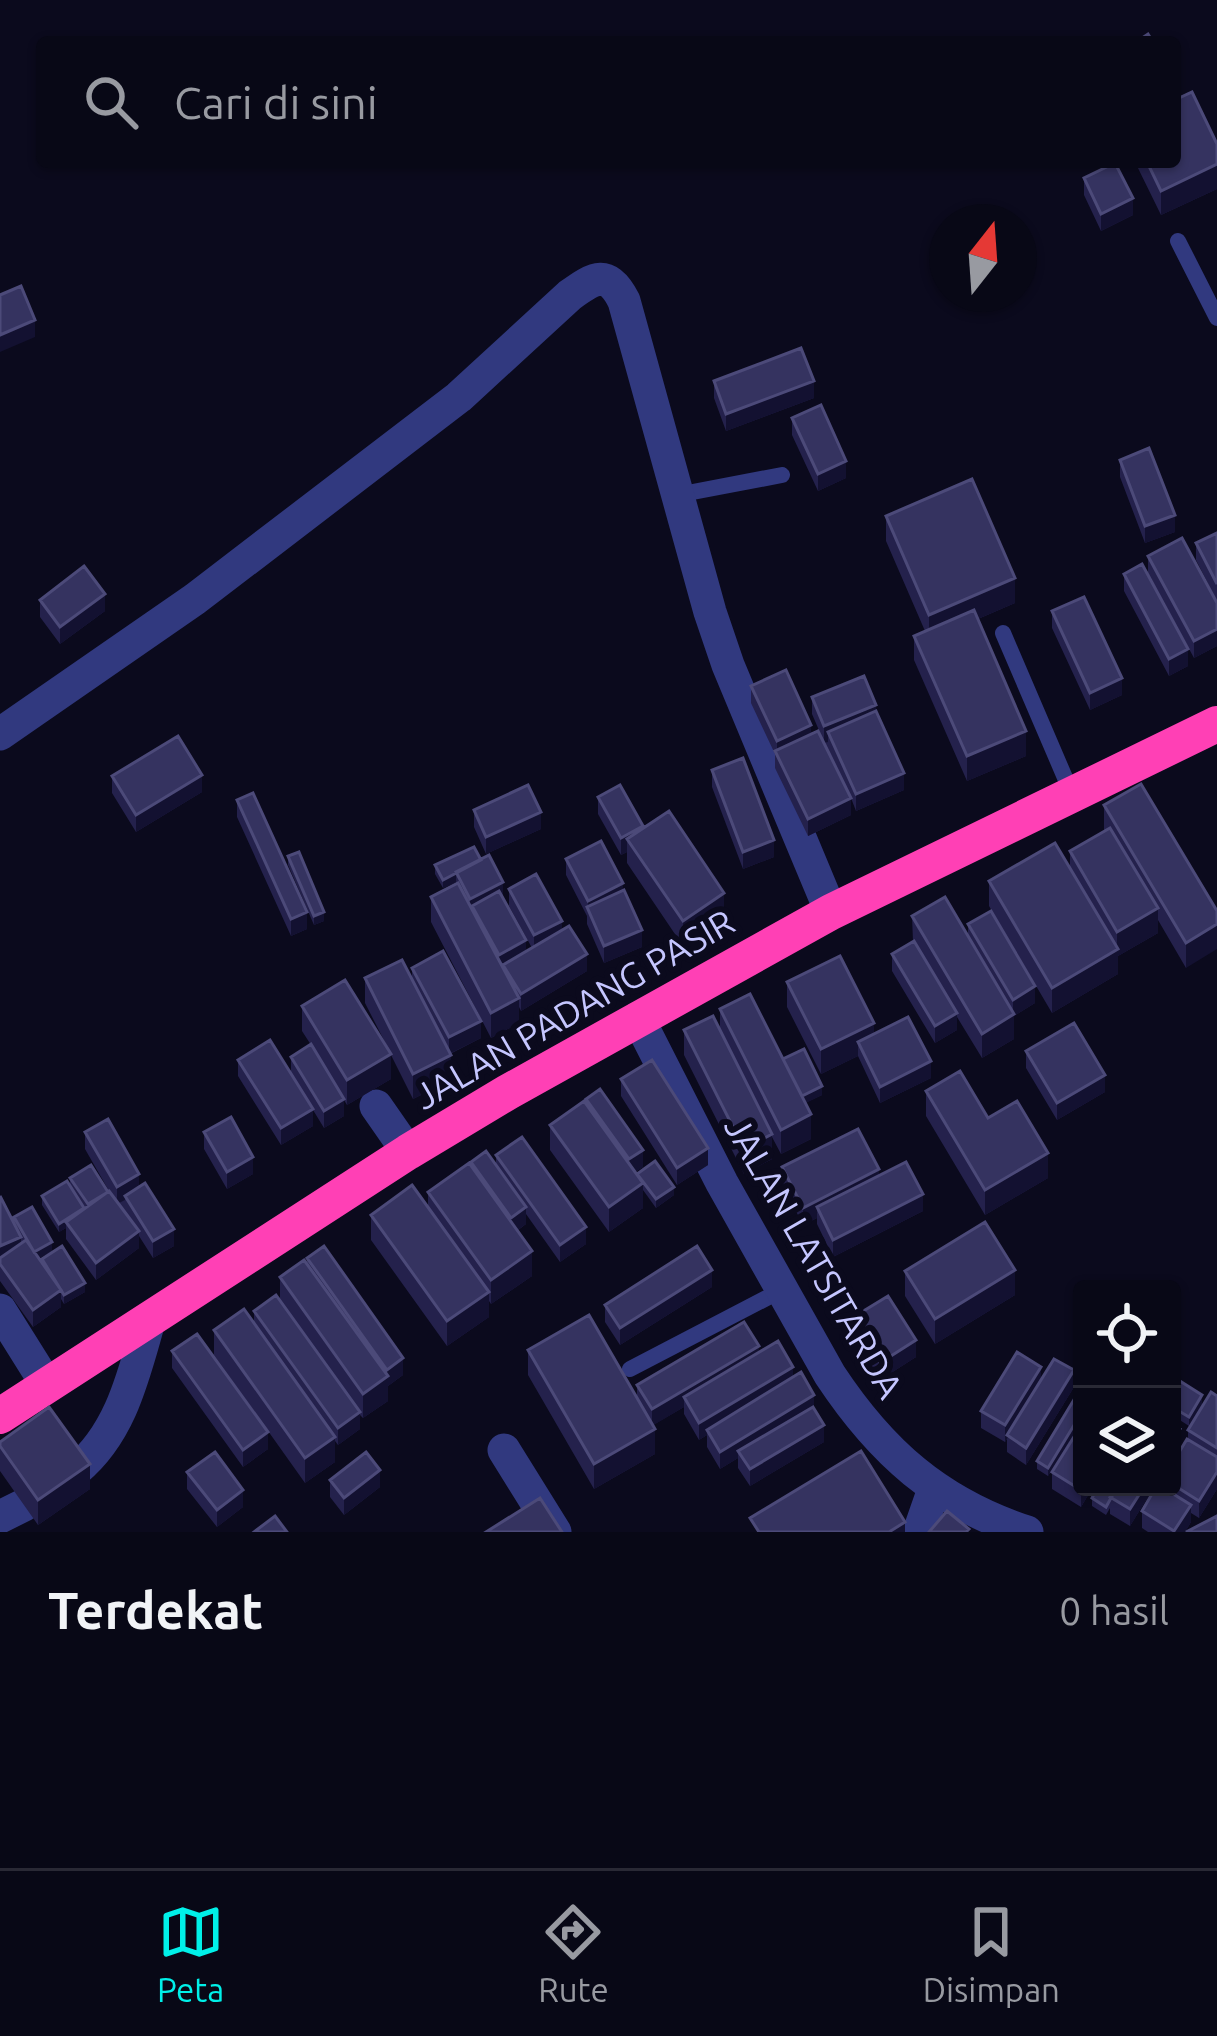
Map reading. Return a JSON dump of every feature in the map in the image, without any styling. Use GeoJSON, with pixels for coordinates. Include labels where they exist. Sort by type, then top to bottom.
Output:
{"type":"FeatureCollection","features":[{"type":"Feature","properties":{"kind":"highway","name":"JALAN PADANG PASIR"},"geometry":{"type":"LineString","coordinates":[[0,1417],[408,1152],[638,1018],[831,912],[1217,724]]}},
{"type":"Feature","properties":{"kind":"street"},"geometry":{"type":"LineString","coordinates":[[0,734],[195,599],[459,397],[570,295],[597,279],[611,282],[625,301],[710,613],[831,912]]}},
{"type":"Feature","properties":{"kind":"street","name":"JALAN LATSITARDA"},"geometry":{"type":"LineString","coordinates":[[638,1018],[722,1183],[849,1404],[900,1461],[934,1489],[1027,1532]]}},
{"type":"Feature","properties":{"kind":"street"},"geometry":{"type":"LineString","coordinates":[[376,1106],[408,1152]]}},
{"type":"Feature","properties":{"kind":"street"},"geometry":{"type":"LineString","coordinates":[[0,1310],[47,1385]]}},
{"type":"Feature","properties":{"kind":"street"},"geometry":{"type":"LineString","coordinates":[[76,1470],[94,1455],[120,1411],[150,1318]]}},
{"type":"Feature","properties":{"kind":"street"},"geometry":{"type":"LineString","coordinates":[[504,1450],[555,1532]]}},
{"type":"Feature","properties":{"kind":"street"},"geometry":{"type":"LineString","coordinates":[[919,1532],[934,1489]]}},
{"type":"Feature","properties":{"kind":"lane"},"geometry":{"type":"LineString","coordinates":[[1178,241],[1217,318]]}},
{"type":"Feature","properties":{"kind":"lane"},"geometry":{"type":"LineString","coordinates":[[677,495],[782,475]]}},
{"type":"Feature","properties":{"kind":"lane"},"geometry":{"type":"LineString","coordinates":[[1003,633],[1072,795]]}},
{"type":"Feature","properties":{"kind":"lane"},"geometry":{"type":"LineString","coordinates":[[629,1369],[782,1290]]}},
{"type":"Feature","properties":{"kind":"building"},"geometry":{"type":"Polygon","coordinates":[[[1192,92],[1217,144],[1217,164],[1161,191],[1150,168],[1181,168],[1181,97],[1192,92]]]}},
{"type":"Feature","properties":{"kind":"building"},"geometry":{"type":"Polygon","coordinates":[[[1105,168],[1118,168],[1133,198],[1101,214],[1084,178],[1105,168]]]}},
{"type":"Feature","properties":{"kind":"building"},"geometry":{"type":"Polygon","coordinates":[[[21,286],[35,320],[0,335],[0,295],[21,286]]]}},
{"type":"Feature","properties":{"kind":"building"},"geometry":{"type":"Polygon","coordinates":[[[801,348],[814,381],[726,414],[714,381],[801,348]]]}},
{"type":"Feature","properties":{"kind":"building"},"geometry":{"type":"Polygon","coordinates":[[[821,405],[846,461],[818,474],[792,418],[821,405]]]}},
{"type":"Feature","properties":{"kind":"building"},"geometry":{"type":"Polygon","coordinates":[[[1149,448],[1175,515],[1145,526],[1120,460],[1149,448]]]}},
{"type":"Feature","properties":{"kind":"building"},"geometry":{"type":"Polygon","coordinates":[[[972,479],[1015,578],[929,615],[886,516],[972,479]]]}},
{"type":"Feature","properties":{"kind":"building"},"geometry":{"type":"Polygon","coordinates":[[[1217,533],[1217,584],[1196,543],[1217,533]]]}},
{"type":"Feature","properties":{"kind":"building"},"geometry":{"type":"Polygon","coordinates":[[[1182,538],[1217,603],[1217,629],[1194,641],[1148,556],[1182,538]]]}},
{"type":"Feature","properties":{"kind":"building"},"geometry":{"type":"Polygon","coordinates":[[[1142,564],[1188,649],[1169,659],[1124,574],[1142,564]]]}},
{"type":"Feature","properties":{"kind":"building"},"geometry":{"type":"Polygon","coordinates":[[[84,566],[105,594],[60,627],[40,600],[84,566]]]}},
{"type":"Feature","properties":{"kind":"building"},"geometry":{"type":"Polygon","coordinates":[[[1084,597],[1122,678],[1090,693],[1052,611],[1084,597]]]}},
{"type":"Feature","properties":{"kind":"building"},"geometry":{"type":"Polygon","coordinates":[[[974,610],[1026,731],[967,756],[914,636],[974,610]]]}},
{"type":"Feature","properties":{"kind":"building"},"geometry":{"type":"Polygon","coordinates":[[[786,670],[811,725],[777,741],[751,686],[786,670]]]}},
{"type":"Feature","properties":{"kind":"building"},"geometry":{"type":"Polygon","coordinates":[[[864,676],[876,705],[824,726],[812,697],[864,676]]]}},
{"type":"Feature","properties":{"kind":"building"},"geometry":{"type":"Polygon","coordinates":[[[876,711],[904,773],[856,794],[828,732],[876,711]]]}},
{"type":"Feature","properties":{"kind":"building"},"geometry":{"type":"Polygon","coordinates":[[[818,731],[851,798],[808,819],[775,751],[818,731]]]}},
{"type":"Feature","properties":{"kind":"building"},"geometry":{"type":"Polygon","coordinates":[[[178,736],[202,775],[136,815],[112,776],[178,736]]]}},
{"type":"Feature","properties":{"kind":"building"},"geometry":{"type":"Polygon","coordinates":[[[743,758],[774,840],[743,852],[712,770],[743,758]]]}},
{"type":"Feature","properties":{"kind":"building"},"geometry":{"type":"Polygon","coordinates":[[[1141,784],[1217,911],[1217,924],[1186,943],[1104,805],[1141,784]]]}},
{"type":"Feature","properties":{"kind":"building"},"geometry":{"type":"Polygon","coordinates":[[[528,785],[541,812],[486,837],[474,810],[528,785]]]}},
{"type":"Feature","properties":{"kind":"building"},"geometry":{"type":"Polygon","coordinates":[[[620,785],[643,826],[621,838],[598,797],[620,785]]]}},
{"type":"Feature","properties":{"kind":"building"},"geometry":{"type":"Polygon","coordinates":[[[253,793],[307,912],[291,919],[237,800],[253,793]]]}},
{"type":"Feature","properties":{"kind":"building"},"geometry":{"type":"Polygon","coordinates":[[[669,811],[724,893],[683,921],[627,839],[669,811]]]}},
{"type":"Feature","properties":{"kind":"building"},"geometry":{"type":"Polygon","coordinates":[[[1110,828],[1158,908],[1117,932],[1070,851],[1110,828]]]}},
{"type":"Feature","properties":{"kind":"building"},"geometry":{"type":"Polygon","coordinates":[[[601,841],[623,883],[588,901],[566,859],[601,841]]]}},
{"type":"Feature","properties":{"kind":"building"},"geometry":{"type":"Polygon","coordinates":[[[1055,843],[1118,949],[1052,988],[989,881],[1055,843]]]}},
{"type":"Feature","properties":{"kind":"building"},"geometry":{"type":"Polygon","coordinates":[[[474,847],[481,860],[443,880],[435,865],[474,847]]]}},
{"type":"Feature","properties":{"kind":"building"},"geometry":{"type":"Polygon","coordinates":[[[299,852],[324,912],[314,916],[288,856],[299,852]]]}},
{"type":"Feature","properties":{"kind":"building"},"geometry":{"type":"Polygon","coordinates":[[[489,855],[503,882],[470,899],[456,872],[489,855]]]}},
{"type":"Feature","properties":{"kind":"building"},"geometry":{"type":"Polygon","coordinates":[[[536,874],[562,921],[534,935],[509,889],[536,874]]]}},
{"type":"Feature","properties":{"kind":"building"},"geometry":{"type":"Polygon","coordinates":[[[458,883],[519,998],[491,1013],[431,897],[458,883]]]}},
{"type":"Feature","properties":{"kind":"building"},"geometry":{"type":"Polygon","coordinates":[[[624,890],[642,930],[604,946],[587,907],[624,890]]]}},
{"type":"Feature","properties":{"kind":"building"},"geometry":{"type":"Polygon","coordinates":[[[499,891],[526,940],[499,955],[472,906],[499,891]]]}},
{"type":"Feature","properties":{"kind":"building"},"geometry":{"type":"Polygon","coordinates":[[[945,897],[1014,1014],[982,1034],[912,916],[945,897]]]}},
{"type":"Feature","properties":{"kind":"building"},"geometry":{"type":"Polygon","coordinates":[[[991,911],[1035,986],[1013,1000],[968,924],[991,911]]]}},
{"type":"Feature","properties":{"kind":"building"},"geometry":{"type":"Polygon","coordinates":[[[569,926],[587,954],[521,994],[503,965],[569,926]]]}},
{"type":"Feature","properties":{"kind":"building"},"geometry":{"type":"Polygon","coordinates":[[[914,941],[957,1013],[935,1026],[892,954],[914,941]]]}},
{"type":"Feature","properties":{"kind":"building"},"geometry":{"type":"Polygon","coordinates":[[[443,951],[481,1021],[449,1037],[412,968],[443,951]]]}},
{"type":"Feature","properties":{"kind":"building"},"geometry":{"type":"Polygon","coordinates":[[[840,956],[874,1023],[821,1049],[787,982],[840,956]]]}},
{"type":"Feature","properties":{"kind":"building"},"geometry":{"type":"Polygon","coordinates":[[[402,960],[451,1055],[413,1074],[365,978],[402,960]]]}},
{"type":"Feature","properties":{"kind":"building"},"geometry":{"type":"Polygon","coordinates":[[[345,980],[391,1054],[347,1080],[302,1006],[345,980]]]}},
{"type":"Feature","properties":{"kind":"building"},"geometry":{"type":"Polygon","coordinates":[[[750,994],[811,1114],[781,1130],[720,1009],[750,994]]]}},
{"type":"Feature","properties":{"kind":"building"},"geometry":{"type":"Polygon","coordinates":[[[713,1016],[772,1134],[744,1149],[684,1030],[713,1016]]]}},
{"type":"Feature","properties":{"kind":"building"},"geometry":{"type":"Polygon","coordinates":[[[908,1017],[931,1061],[880,1087],[858,1042],[908,1017]]]}},
{"type":"Feature","properties":{"kind":"building"},"geometry":{"type":"Polygon","coordinates":[[[1074,1023],[1105,1075],[1057,1103],[1026,1051],[1074,1023]]]}},
{"type":"Feature","properties":{"kind":"building"},"geometry":{"type":"Polygon","coordinates":[[[270,1040],[313,1109],[281,1128],[238,1060],[270,1040]]]}},
{"type":"Feature","properties":{"kind":"building"},"geometry":{"type":"Polygon","coordinates":[[[311,1044],[344,1099],[324,1111],[291,1057],[311,1044]]]}},
{"type":"Feature","properties":{"kind":"building"},"geometry":{"type":"Polygon","coordinates":[[[804,1049],[822,1086],[802,1096],[783,1059],[804,1049]]]}},
{"type":"Feature","properties":{"kind":"building"},"geometry":{"type":"Polygon","coordinates":[[[652,1060],[708,1148],[677,1168],[621,1079],[652,1060]]]}},
{"type":"Feature","properties":{"kind":"building"},"geometry":{"type":"Polygon","coordinates":[[[960,1071],[988,1118],[1017,1101],[1048,1153],[985,1190],[926,1091],[960,1071]]]}},
{"type":"Feature","properties":{"kind":"building"},"geometry":{"type":"Polygon","coordinates":[[[600,1089],[643,1150],[629,1159],[586,1099],[600,1089]]]}},
{"type":"Feature","properties":{"kind":"building"},"geometry":{"type":"Polygon","coordinates":[[[584,1101],[643,1183],[609,1207],[550,1125],[584,1101]]]}},
{"type":"Feature","properties":{"kind":"building"},"geometry":{"type":"Polygon","coordinates":[[[231,1117],[253,1157],[227,1172],[204,1132],[231,1117]]]}},
{"type":"Feature","properties":{"kind":"building"},"geometry":{"type":"Polygon","coordinates":[[[108,1119],[139,1174],[117,1187],[85,1132],[108,1119]]]}},
{"type":"Feature","properties":{"kind":"building"},"geometry":{"type":"Polygon","coordinates":[[[858,1129],[879,1169],[803,1208],[782,1167],[858,1129]]]}},
{"type":"Feature","properties":{"kind":"building"},"geometry":{"type":"Polygon","coordinates":[[[522,1137],[586,1227],[560,1245],[496,1155],[522,1137]]]}},
{"type":"Feature","properties":{"kind":"building"},"geometry":{"type":"Polygon","coordinates":[[[486,1151],[526,1207],[511,1218],[471,1162],[486,1151]]]}},
{"type":"Feature","properties":{"kind":"building"},"geometry":{"type":"Polygon","coordinates":[[[655,1161],[674,1187],[656,1199],[637,1174],[655,1161]]]}},
{"type":"Feature","properties":{"kind":"building"},"geometry":{"type":"Polygon","coordinates":[[[906,1162],[923,1194],[833,1240],[817,1207],[906,1162]]]}},
{"type":"Feature","properties":{"kind":"building"},"geometry":{"type":"Polygon","coordinates":[[[469,1163],[532,1251],[491,1280],[428,1192],[469,1163]]]}},
{"type":"Feature","properties":{"kind":"building"},"geometry":{"type":"Polygon","coordinates":[[[91,1165],[108,1192],[88,1204],[70,1178],[91,1165]]]}},
{"type":"Feature","properties":{"kind":"building"},"geometry":{"type":"Polygon","coordinates":[[[67,1181],[84,1208],[59,1224],[42,1196],[67,1181]]]}},
{"type":"Feature","properties":{"kind":"building"},"geometry":{"type":"Polygon","coordinates":[[[145,1183],[174,1229],[153,1241],[125,1196],[145,1183]]]}},
{"type":"Feature","properties":{"kind":"building"},"geometry":{"type":"Polygon","coordinates":[[[412,1185],[489,1292],[447,1321],[371,1215],[412,1185]]]}},
{"type":"Feature","properties":{"kind":"building"},"geometry":{"type":"Polygon","coordinates":[[[109,1191],[139,1231],[96,1263],[66,1222],[109,1191]]]}},
{"type":"Feature","properties":{"kind":"building"},"geometry":{"type":"Polygon","coordinates":[[[0,1196],[21,1237],[0,1246],[0,1196]]]}},
{"type":"Feature","properties":{"kind":"building"},"geometry":{"type":"Polygon","coordinates":[[[32,1207],[52,1242],[34,1252],[14,1217],[32,1207]]]}},
{"type":"Feature","properties":{"kind":"building"},"geometry":{"type":"Polygon","coordinates":[[[985,1222],[1015,1270],[935,1319],[905,1271],[985,1222]]]}},
{"type":"Feature","properties":{"kind":"building"},"geometry":{"type":"Polygon","coordinates":[[[26,1240],[61,1290],[33,1310],[0,1264],[0,1258],[26,1240]]]}},
{"type":"Feature","properties":{"kind":"building"},"geometry":{"type":"Polygon","coordinates":[[[62,1246],[85,1283],[64,1295],[42,1259],[62,1246]]]}},
{"type":"Feature","properties":{"kind":"building"},"geometry":{"type":"Polygon","coordinates":[[[324,1246],[403,1358],[387,1370],[307,1258],[324,1246]]]}},
{"type":"Feature","properties":{"kind":"building"},"geometry":{"type":"Polygon","coordinates":[[[697,1246],[712,1270],[620,1328],[605,1305],[697,1246]]]}},
{"type":"Feature","properties":{"kind":"building"},"geometry":{"type":"Polygon","coordinates":[[[304,1260],[388,1376],[363,1394],[280,1277],[304,1260]]]}},
{"type":"Feature","properties":{"kind":"building"},"geometry":{"type":"Polygon","coordinates":[[[276,1295],[360,1412],[338,1428],[254,1311],[276,1295]]]}},
{"type":"Feature","properties":{"kind":"building"},"geometry":{"type":"Polygon","coordinates":[[[888,1296],[916,1340],[880,1363],[852,1318],[888,1296]]]}},
{"type":"Feature","properties":{"kind":"building"},"geometry":{"type":"Polygon","coordinates":[[[244,1309],[335,1437],[305,1458],[214,1330],[244,1309]]]}},
{"type":"Feature","properties":{"kind":"building"},"geometry":{"type":"Polygon","coordinates":[[[589,1315],[655,1429],[594,1464],[528,1350],[589,1315]]]}},
{"type":"Feature","properties":{"kind":"building"},"geometry":{"type":"Polygon","coordinates":[[[744,1322],[759,1346],[652,1409],[637,1385],[744,1322]]]}},
{"type":"Feature","properties":{"kind":"building"},"geometry":{"type":"Polygon","coordinates":[[[197,1334],[268,1432],[243,1450],[172,1351],[197,1334]]]}},
{"type":"Feature","properties":{"kind":"building"},"geometry":{"type":"Polygon","coordinates":[[[778,1341],[793,1367],[699,1423],[684,1397],[778,1341]]]}},
{"type":"Feature","properties":{"kind":"building"},"geometry":{"type":"Polygon","coordinates":[[[1017,1352],[1041,1367],[1005,1425],[981,1411],[1017,1352]]]}},
{"type":"Feature","properties":{"kind":"building"},"geometry":{"type":"Polygon","coordinates":[[[1054,1359],[1073,1369],[1026,1448],[1007,1435],[1054,1359]]]}},
{"type":"Feature","properties":{"kind":"building"},"geometry":{"type":"Polygon","coordinates":[[[801,1372],[814,1395],[720,1452],[707,1430],[801,1372]]]}},
{"type":"Feature","properties":{"kind":"building"},"geometry":{"type":"Polygon","coordinates":[[[1181,1382],[1202,1395],[1189,1417],[1181,1412],[1181,1382]]]}},
{"type":"Feature","properties":{"kind":"building"},"geometry":{"type":"Polygon","coordinates":[[[1211,1392],[1217,1396],[1217,1448],[1188,1430],[1211,1392]]]}},
{"type":"Feature","properties":{"kind":"building"},"geometry":{"type":"Polygon","coordinates":[[[1073,1401],[1073,1427],[1048,1468],[1037,1461],[1073,1401]]]}},
{"type":"Feature","properties":{"kind":"building"},"geometry":{"type":"Polygon","coordinates":[[[49,1407],[90,1464],[38,1500],[0,1442],[49,1407]]]}},
{"type":"Feature","properties":{"kind":"building"},"geometry":{"type":"Polygon","coordinates":[[[813,1407],[824,1425],[750,1469],[738,1451],[813,1407]]]}},
{"type":"Feature","properties":{"kind":"building"},"geometry":{"type":"Polygon","coordinates":[[[1073,1438],[1073,1485],[1052,1472],[1073,1438]]]}},
{"type":"Feature","properties":{"kind":"building"},"geometry":{"type":"Polygon","coordinates":[[[1187,1439],[1217,1457],[1217,1472],[1199,1501],[1181,1490],[1181,1449],[1187,1439]]]}},
{"type":"Feature","properties":{"kind":"building"},"geometry":{"type":"Polygon","coordinates":[[[861,1451],[905,1522],[889,1532],[759,1532],[750,1518],[861,1451]]]}},
{"type":"Feature","properties":{"kind":"building"},"geometry":{"type":"Polygon","coordinates":[[[215,1452],[243,1490],[217,1510],[187,1472],[215,1452]]]}},
{"type":"Feature","properties":{"kind":"building"},"geometry":{"type":"Polygon","coordinates":[[[366,1452],[380,1470],[344,1498],[330,1480],[366,1452]]]}},
{"type":"Feature","properties":{"kind":"building"},"geometry":{"type":"Polygon","coordinates":[[[1093,1496],[1112,1496],[1106,1507],[1093,1496]]]}},
{"type":"Feature","properties":{"kind":"building"},"geometry":{"type":"Polygon","coordinates":[[[1111,1496],[1138,1496],[1130,1509],[1111,1496]]]}},
{"type":"Feature","properties":{"kind":"building"},"geometry":{"type":"Polygon","coordinates":[[[1151,1496],[1176,1496],[1191,1505],[1174,1531],[1142,1511],[1151,1496]]]}},
{"type":"Feature","properties":{"kind":"building"},"geometry":{"type":"Polygon","coordinates":[[[540,1498],[562,1532],[486,1532],[540,1498]]]}},
{"type":"Feature","properties":{"kind":"building"},"geometry":{"type":"Polygon","coordinates":[[[947,1511],[969,1529],[929,1532],[947,1511]]]}},
{"type":"Feature","properties":{"kind":"building"},"geometry":{"type":"Polygon","coordinates":[[[275,1516],[287,1532],[254,1532],[275,1516]]]}},
{"type":"Feature","properties":{"kind":"building"},"geometry":{"type":"Polygon","coordinates":[[[1217,1516],[1217,1532],[1186,1532],[1217,1516]]]}}]}
